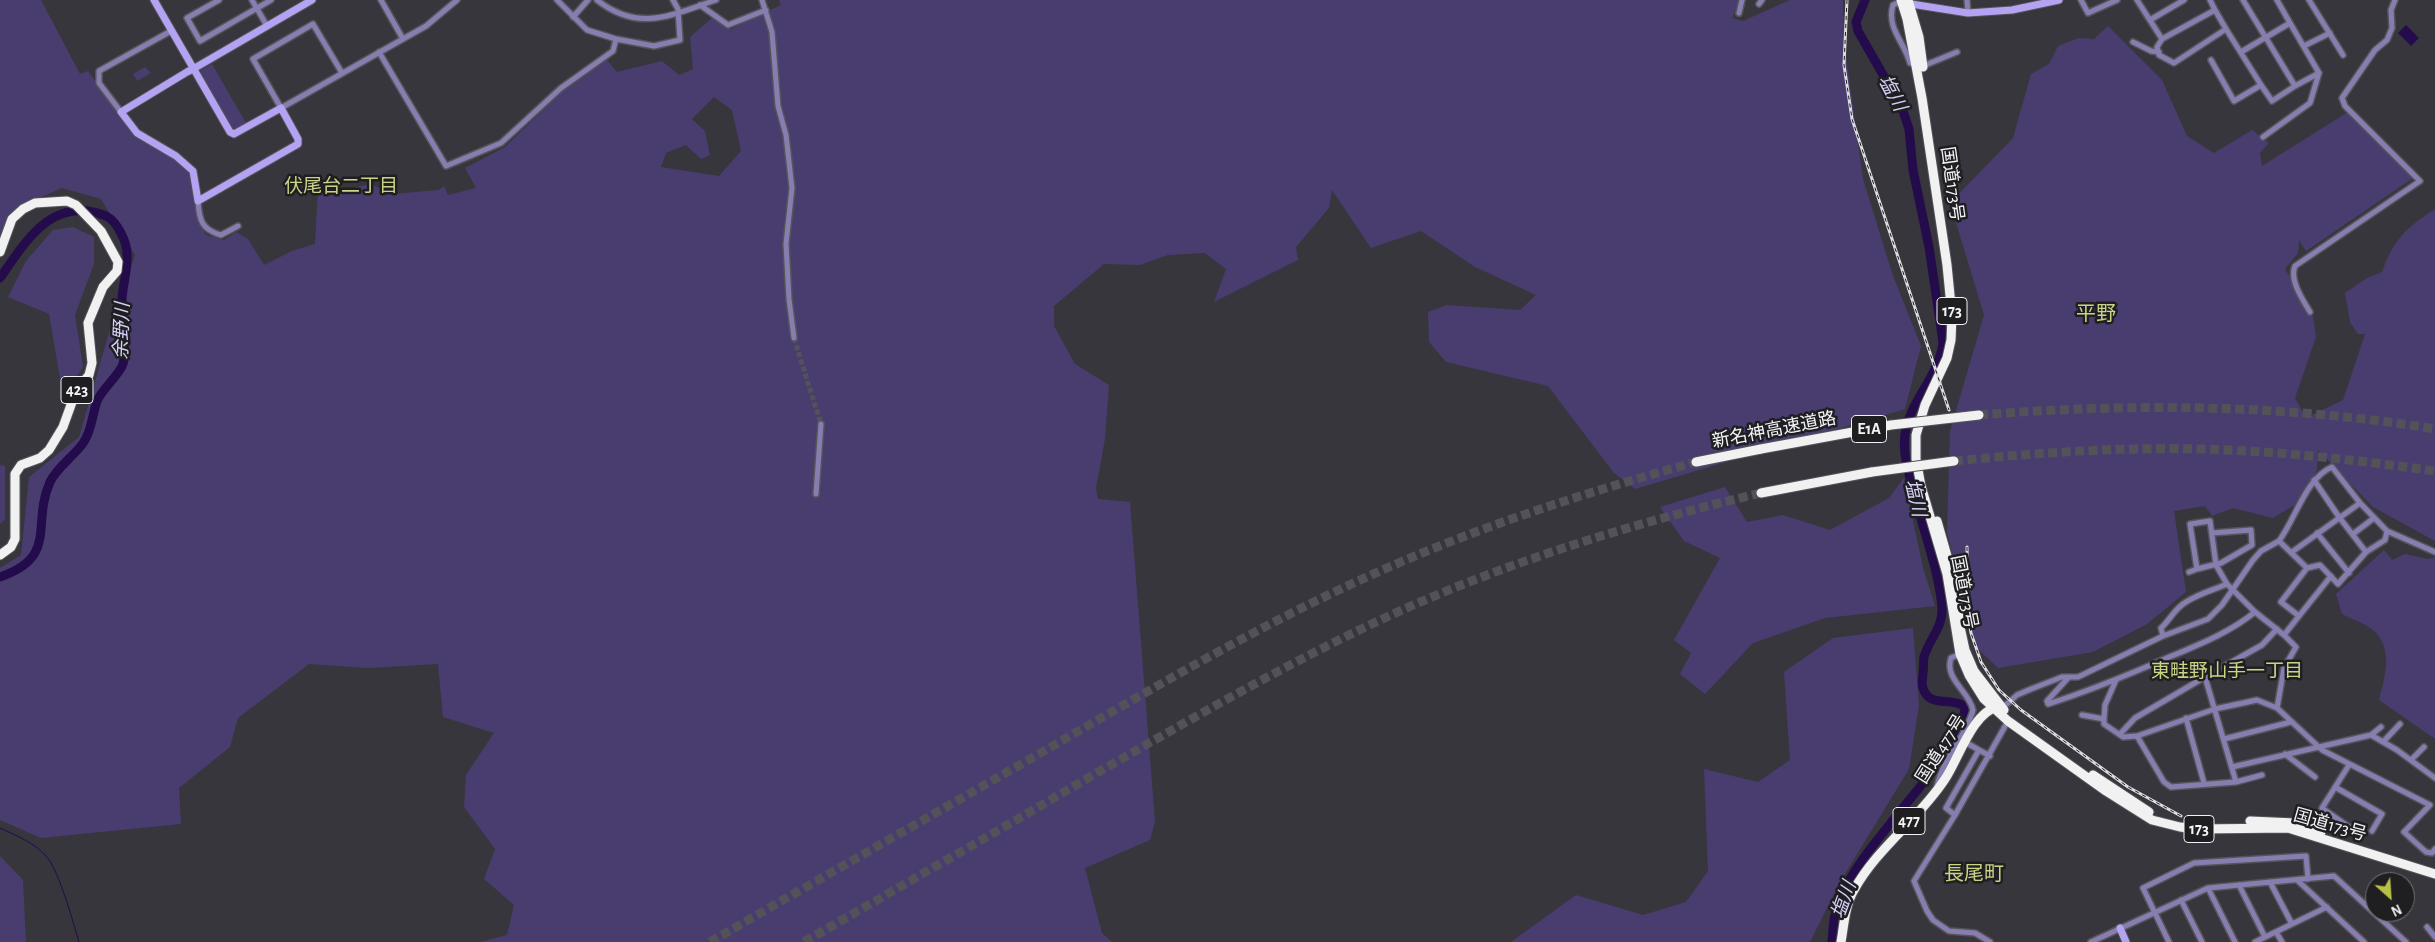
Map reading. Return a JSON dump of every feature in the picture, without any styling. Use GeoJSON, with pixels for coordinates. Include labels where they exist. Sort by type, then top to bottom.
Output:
{"type":"FeatureCollection","features":[{"type":"Feature","properties":{"kind":"highway","name":"国道173号"},"geometry":{"type":"LineString","coordinates":[[1905,2],[1918,38],[1919,64],[1952,316],[1951,340],[1947,358],[1925,405],[1916,435],[1916,459],[1921,486],[1947,574],[1960,654],[1969,675],[2008,721],[2106,791],[2152,820],[2180,827],[2288,828],[2435,874]]}},
{"type":"Feature","properties":{"kind":"highway","name":"国道173号"},"geometry":{"type":"LineString","coordinates":[[1919,64],[1956,302],[1957,336],[1952,360],[1929,407],[1923,428],[1920,451],[1931,501],[1958,591],[1960,627],[1965,650],[1974,671],[1997,707],[2148,812],[2171,820],[2192,823],[2269,820],[2295,824],[2435,869]]}},
{"type":"Feature","properties":{"kind":"highway","name":"423"},"geometry":{"type":"LineString","coordinates":[[0,252],[12,219],[23,208],[35,203],[63,201],[76,205],[101,231],[113,249],[118,262],[117,271],[103,287],[90,317],[88,328],[91,369],[87,379],[76,391],[63,427],[45,455],[21,465],[15,474],[15,539],[11,547],[0,555]]}},
{"type":"Feature","properties":{"kind":"highway","name":"新名神高速道路"},"geometry":{"type":"LineString","coordinates":[[1696,462],[1891,425],[1979,415]]}},
{"type":"Feature","properties":{"kind":"highway"},"geometry":{"type":"LineString","coordinates":[[1761,493],[1872,472],[1954,462]]}},
{"type":"Feature","properties":{"kind":"highway","name":"国道477号"},"geometry":{"type":"LineString","coordinates":[[1841,942],[1844,920],[1852,893],[1864,873],[1946,778],[1978,719],[1997,707]]}},
{"type":"Feature","properties":{"kind":"street"},"geometry":{"type":"LineString","coordinates":[[154,0],[230,132],[234,134],[426,26],[457,0]]}},
{"type":"Feature","properties":{"kind":"street"},"geometry":{"type":"LineString","coordinates":[[219,0],[188,18],[200,41],[271,0]]}},
{"type":"Feature","properties":{"kind":"street"},"geometry":{"type":"LineString","coordinates":[[252,0],[267,26]]}},
{"type":"Feature","properties":{"kind":"street"},"geometry":{"type":"LineString","coordinates":[[121,112],[312,0]]}},
{"type":"Feature","properties":{"kind":"street"},"geometry":{"type":"LineString","coordinates":[[381,0],[403,39]]}},
{"type":"Feature","properties":{"kind":"street"},"geometry":{"type":"LineString","coordinates":[[557,0],[587,30],[616,39],[654,46],[680,40],[678,13],[673,0]]}},
{"type":"Feature","properties":{"kind":"street"},"geometry":{"type":"LineString","coordinates":[[573,17],[588,0]]}},
{"type":"Feature","properties":{"kind":"street"},"geometry":{"type":"LineString","coordinates":[[597,0],[611,12],[634,20],[659,19],[716,0]]}},
{"type":"Feature","properties":{"kind":"street"},"geometry":{"type":"LineString","coordinates":[[762,0],[772,32],[778,106],[786,135],[792,188],[786,244],[788,299],[794,338]]}},
{"type":"Feature","properties":{"kind":"street"},"geometry":{"type":"LineString","coordinates":[[1739,13],[1742,0]]}},
{"type":"Feature","properties":{"kind":"street"},"geometry":{"type":"LineString","coordinates":[[1968,0],[1968,13]]}},
{"type":"Feature","properties":{"kind":"street"},"geometry":{"type":"LineString","coordinates":[[1958,52],[1919,64],[1910,63],[1906,48],[1891,20],[1893,5],[1905,2],[1968,13],[2012,10],[2059,0]]}},
{"type":"Feature","properties":{"kind":"street"},"geometry":{"type":"LineString","coordinates":[[2081,0],[2088,14],[2116,0]]}},
{"type":"Feature","properties":{"kind":"street"},"geometry":{"type":"LineString","coordinates":[[2137,0],[2162,40]]}},
{"type":"Feature","properties":{"kind":"street"},"geometry":{"type":"LineString","coordinates":[[2150,20],[2184,0]]}},
{"type":"Feature","properties":{"kind":"street"},"geometry":{"type":"LineString","coordinates":[[2210,0],[2226,29],[2272,101],[2320,73]]}},
{"type":"Feature","properties":{"kind":"street"},"geometry":{"type":"LineString","coordinates":[[2243,0],[2295,86]]}},
{"type":"Feature","properties":{"kind":"street"},"geometry":{"type":"LineString","coordinates":[[2263,137],[2310,103],[2320,73],[2277,0]]}},
{"type":"Feature","properties":{"kind":"street"},"geometry":{"type":"LineString","coordinates":[[2309,0],[2343,55]]}},
{"type":"Feature","properties":{"kind":"street"},"geometry":{"type":"LineString","coordinates":[[2310,312],[2298,290],[2293,270],[2295,266],[2420,181],[2345,106],[2342,98],[2375,50],[2387,40],[2392,28],[2392,10],[2395,0]]}},
{"type":"Feature","properties":{"kind":"street"},"geometry":{"type":"LineString","coordinates":[[700,5],[728,25],[766,10]]}},
{"type":"Feature","properties":{"kind":"street"},"geometry":{"type":"LineString","coordinates":[[2215,10],[2162,40],[2158,47],[2159,56],[2174,63],[2226,29]]}},
{"type":"Feature","properties":{"kind":"street"},"geometry":{"type":"LineString","coordinates":[[2242,52],[2290,23]]}},
{"type":"Feature","properties":{"kind":"street"},"geometry":{"type":"LineString","coordinates":[[198,201],[298,144],[298,139],[252,59],[314,24],[342,73]]}},
{"type":"Feature","properties":{"kind":"street"},"geometry":{"type":"LineString","coordinates":[[171,31],[99,71],[99,83],[137,133],[176,156],[193,171],[200,221],[209,232],[221,235],[238,226]]}},
{"type":"Feature","properties":{"kind":"street"},"geometry":{"type":"LineString","coordinates":[[2304,46],[2330,33]]}},
{"type":"Feature","properties":{"kind":"street"},"geometry":{"type":"LineString","coordinates":[[379,52],[446,166],[501,143],[561,88],[613,51],[616,39]]}},
{"type":"Feature","properties":{"kind":"street"},"geometry":{"type":"LineString","coordinates":[[2133,42],[2158,52]]}},
{"type":"Feature","properties":{"kind":"street"},"geometry":{"type":"LineString","coordinates":[[2211,60],[2234,101],[2261,85]]}},
{"type":"Feature","properties":{"kind":"street"},"geometry":{"type":"LineString","coordinates":[[816,494],[821,424]]}},
{"type":"Feature","properties":{"kind":"street"},"geometry":{"type":"LineString","coordinates":[[1997,707],[2007,704],[2017,695],[2031,689],[2062,677],[2078,677],[2162,636],[2208,619],[2232,591],[2261,551],[2279,541],[2290,526],[2314,480],[2332,467],[2360,503],[2388,531],[2435,552]]}},
{"type":"Feature","properties":{"kind":"street"},"geometry":{"type":"LineString","coordinates":[[2314,480],[2366,552]]}},
{"type":"Feature","properties":{"kind":"street"},"geometry":{"type":"LineString","coordinates":[[2292,552],[2360,503]]}},
{"type":"Feature","properties":{"kind":"street"},"geometry":{"type":"LineString","coordinates":[[2353,534],[2374,518]]}},
{"type":"Feature","properties":{"kind":"street"},"geometry":{"type":"LineString","coordinates":[[2197,569],[2190,524],[2210,521],[2216,565],[2227,584],[2232,591],[2296,647],[2284,668],[2277,708]]}},
{"type":"Feature","properties":{"kind":"street"},"geometry":{"type":"LineString","coordinates":[[2189,572],[2216,565],[2252,545],[2251,530],[2212,534]]}},
{"type":"Feature","properties":{"kind":"street"},"geometry":{"type":"LineString","coordinates":[[2299,616],[2281,602],[2307,568],[2320,565],[2338,584],[2366,552],[2385,540],[2388,531]]}},
{"type":"Feature","properties":{"kind":"street"},"geometry":{"type":"LineString","coordinates":[[2317,533],[2349,573]]}},
{"type":"Feature","properties":{"kind":"street"},"geometry":{"type":"LineString","coordinates":[[2279,541],[2307,568]]}},
{"type":"Feature","properties":{"kind":"street"},"geometry":{"type":"LineString","coordinates":[[2284,635],[2331,576]]}},
{"type":"Feature","properties":{"kind":"street"},"geometry":{"type":"LineString","coordinates":[[2162,636],[2161,628],[2172,619],[2177,610],[2186,602],[2227,584]]}},
{"type":"Feature","properties":{"kind":"street"},"geometry":{"type":"LineString","coordinates":[[2068,678],[2047,701],[2048,704],[2116,680],[2226,632],[2255,612]]}},
{"type":"Feature","properties":{"kind":"street"},"geometry":{"type":"LineString","coordinates":[[2121,733],[2134,718],[2262,645],[2277,629]]}},
{"type":"Feature","properties":{"kind":"street"},"geometry":{"type":"LineString","coordinates":[[1936,791],[1947,760],[1973,710],[1967,695],[1952,678],[1950,669],[1951,658],[1960,654]]}},
{"type":"Feature","properties":{"kind":"street"},"geometry":{"type":"LineString","coordinates":[[2205,677],[2236,782]]}},
{"type":"Feature","properties":{"kind":"street"},"geometry":{"type":"LineString","coordinates":[[2116,680],[2105,704],[2104,724],[2121,733],[2124,737],[2137,736],[2215,709],[2257,700],[2277,708],[2318,746],[2430,805]]}},
{"type":"Feature","properties":{"kind":"street"},"geometry":{"type":"LineString","coordinates":[[2082,715],[2104,719]]}},
{"type":"Feature","properties":{"kind":"street"},"geometry":{"type":"LineString","coordinates":[[2186,718],[2204,784]]}},
{"type":"Feature","properties":{"kind":"street"},"geometry":{"type":"LineString","coordinates":[[1990,942],[1975,933],[1949,931],[1933,920],[1914,881],[1990,756],[2008,721]]}},
{"type":"Feature","properties":{"kind":"street"},"geometry":{"type":"LineString","coordinates":[[2224,739],[2291,722]]}},
{"type":"Feature","properties":{"kind":"street"},"geometry":{"type":"LineString","coordinates":[[2383,742],[2400,724]]}},
{"type":"Feature","properties":{"kind":"street"},"geometry":{"type":"LineString","coordinates":[[2232,767],[2371,735],[2381,727]]}},
{"type":"Feature","properties":{"kind":"street"},"geometry":{"type":"LineString","coordinates":[[2371,735],[2411,760],[2435,778]]}},
{"type":"Feature","properties":{"kind":"street"},"geometry":{"type":"LineString","coordinates":[[2137,736],[2164,782],[2171,788],[2236,782],[2262,776]]}},
{"type":"Feature","properties":{"kind":"street"},"geometry":{"type":"LineString","coordinates":[[1965,742],[1990,756]]}},
{"type":"Feature","properties":{"kind":"street"},"geometry":{"type":"LineString","coordinates":[[2411,760],[2424,746]]}},
{"type":"Feature","properties":{"kind":"street"},"geometry":{"type":"LineString","coordinates":[[1955,814],[1946,808],[1979,750]]}},
{"type":"Feature","properties":{"kind":"street"},"geometry":{"type":"LineString","coordinates":[[2285,754],[2315,777]]}},
{"type":"Feature","properties":{"kind":"street"},"geometry":{"type":"LineString","coordinates":[[2349,764],[2322,808],[2349,828],[2360,829]]}},
{"type":"Feature","properties":{"kind":"street"},"geometry":{"type":"LineString","coordinates":[[2335,788],[2382,814],[2372,830]]}},
{"type":"Feature","properties":{"kind":"street"},"geometry":{"type":"LineString","coordinates":[[2434,852],[2426,852],[2404,832],[2435,799]]}},
{"type":"Feature","properties":{"kind":"street"},"geometry":{"type":"LineString","coordinates":[[2169,942],[2143,888],[2194,863],[2306,856],[2308,879]]}},
{"type":"Feature","properties":{"kind":"street"},"geometry":{"type":"LineString","coordinates":[[2091,942],[2208,888],[2334,876],[2406,942]]}},
{"type":"Feature","properties":{"kind":"street"},"geometry":{"type":"LineString","coordinates":[[2297,880],[2364,942]]}},
{"type":"Feature","properties":{"kind":"street"},"geometry":{"type":"LineString","coordinates":[[2270,882],[2292,924]]}},
{"type":"Feature","properties":{"kind":"street"},"geometry":{"type":"LineString","coordinates":[[2239,885],[2265,937]]}},
{"type":"Feature","properties":{"kind":"street"},"geometry":{"type":"LineString","coordinates":[[2208,888],[2235,942]]}},
{"type":"Feature","properties":{"kind":"street"},"geometry":{"type":"LineString","coordinates":[[2180,900],[2202,942]]}},
{"type":"Feature","properties":{"kind":"street"},"geometry":{"type":"LineString","coordinates":[[2255,942],[2327,907]]}},
{"type":"Feature","properties":{"kind":"street"},"geometry":{"type":"LineString","coordinates":[[2428,927],[2435,937]]}},
{"type":"Feature","properties":{"kind":"street"},"geometry":{"type":"LineString","coordinates":[[2120,928],[2126,942]]}},
{"type":"Feature","properties":{"kind":"street"},"geometry":{"type":"LineString","coordinates":[[2276,932],[2282,942]]}},
{"type":"Feature","properties":{"kind":"shaded area"},"geometry":{"type":"Polygon","coordinates":[[[0,0],[41,0],[80,74],[88,71],[136,137],[176,159],[190,174],[198,222],[206,235],[224,240],[236,232],[248,239],[264,265],[292,251],[315,244],[318,189],[331,182],[340,191],[370,184],[392,194],[439,190],[444,186],[448,195],[476,188],[465,168],[505,147],[563,91],[607,60],[617,72],[662,61],[679,75],[693,69],[690,37],[712,18],[731,29],[781,5],[779,0],[1740,0],[1732,18],[1743,21],[1790,0],[1843,0],[1844,42],[1863,179],[1892,273],[1921,346],[1905,409],[1635,489],[1614,473],[1548,386],[1446,362],[1429,342],[1428,312],[1447,305],[1520,310],[1536,295],[1475,267],[1421,231],[1371,248],[1332,190],[1329,208],[1296,247],[1298,260],[1214,302],[1226,269],[1205,253],[1168,255],[1140,265],[1104,264],[1054,306],[1054,326],[1075,364],[1109,385],[1105,439],[1096,488],[1098,499],[1130,502],[1155,821],[1150,840],[1085,868],[1102,933],[1112,942],[480,942],[507,935],[514,905],[484,879],[495,849],[464,807],[466,775],[494,733],[443,717],[438,664],[368,668],[309,664],[238,718],[230,747],[179,788],[181,824],[41,838],[0,820],[0,568],[21,555],[29,477],[79,437],[113,319],[135,255],[101,199],[62,188],[19,207],[0,241],[0,0]],[[714,97],[692,119],[705,131],[710,155],[701,159],[686,145],[666,153],[661,167],[719,176],[741,151],[732,110],[714,97]]]}},
{"type":"Feature","properties":{"kind":"shaded area"},"geometry":{"type":"Polygon","coordinates":[[[2406,25],[2419,38],[2411,46],[2398,33],[2406,25]]]}},
{"type":"Feature","properties":{"kind":"shaded area"},"geometry":{"type":"Polygon","coordinates":[[[2108,26],[2162,80],[2187,136],[2214,153],[2252,130],[2269,143],[2260,153],[2262,166],[2348,112],[2413,178],[2306,251],[2299,240],[2298,253],[2285,269],[2313,316],[2316,337],[2295,398],[2306,418],[2343,400],[2365,334],[2358,334],[2350,322],[2345,293],[2367,278],[2382,272],[2391,251],[2402,235],[2416,222],[2435,209],[2435,541],[2373,507],[2318,450],[2317,470],[2301,501],[2273,518],[2233,508],[2212,516],[2205,506],[2174,511],[2186,592],[2147,624],[2093,652],[1998,668],[1976,647],[1947,532],[1950,431],[1984,315],[1950,203],[2013,138],[2031,74],[2049,64],[2058,46],[2079,38],[2094,39],[2108,26]]]}},
{"type":"Feature","properties":{"kind":"shaded area"},"geometry":{"type":"Polygon","coordinates":[[[212,64],[246,123],[236,129],[232,128],[200,74],[201,70],[212,64]]]}},
{"type":"Feature","properties":{"kind":"shaded area"},"geometry":{"type":"Polygon","coordinates":[[[145,67],[151,73],[137,81],[133,74],[145,67]]]}},
{"type":"Feature","properties":{"kind":"shaded area"},"geometry":{"type":"Polygon","coordinates":[[[73,227],[94,237],[94,264],[75,315],[83,367],[71,385],[60,378],[49,314],[8,297],[26,261],[53,230],[73,227]]]}},
{"type":"Feature","properties":{"kind":"shaded area"},"geometry":{"type":"Polygon","coordinates":[[[0,465],[5,466],[5,520],[0,524],[0,465]]]}},
{"type":"Feature","properties":{"kind":"shaded area"},"geometry":{"type":"Polygon","coordinates":[[[1904,478],[1923,568],[1935,606],[1825,618],[1753,643],[1705,694],[1680,674],[1691,653],[1674,640],[1720,558],[1684,541],[1660,507],[1725,487],[1747,522],[1783,515],[1830,530],[1889,498],[1904,478]]]}},
{"type":"Feature","properties":{"kind":"shaded area"},"geometry":{"type":"Polygon","coordinates":[[[2384,550],[2392,560],[2405,554],[2428,559],[2435,557],[2435,739],[2379,700],[2384,682],[2386,663],[2384,645],[2380,637],[2373,630],[2342,614],[2336,594],[2384,550]]]}},
{"type":"Feature","properties":{"kind":"shaded area"},"geometry":{"type":"Polygon","coordinates":[[[1913,628],[1919,705],[1909,769],[1840,882],[1810,942],[1511,942],[1576,895],[1643,915],[1686,902],[1708,871],[1704,769],[1758,782],[1790,760],[1784,672],[1833,638],[1913,628]]]}},
{"type":"Feature","properties":{"kind":"shaded area"},"geometry":{"type":"Polygon","coordinates":[[[0,856],[23,880],[26,942],[0,942],[0,856]]]}},
{"type":"Feature","properties":{"kind":"waterway","name":"塩川"},"geometry":{"type":"LineString","coordinates":[[1832,942],[1837,908],[1851,878],[1869,850],[1948,749],[1964,717],[1964,706],[1958,703],[1930,698],[1922,684],[1924,657],[1938,628],[1942,608],[1935,566],[1907,466],[1904,442],[1908,422],[1936,366],[1943,342],[1929,247],[1913,170],[1909,129],[1902,108],[1858,31],[1856,22],[1865,0]]}},
{"type":"Feature","properties":{"kind":"waterway","name":"余野川"},"geometry":{"type":"LineString","coordinates":[[0,278],[31,236],[56,216],[71,211],[87,211],[106,216],[114,222],[121,232],[125,244],[127,265],[122,299],[123,364],[97,401],[84,442],[50,482],[42,512],[37,549],[30,560],[18,569],[0,577]]}},
{"type":"Feature","properties":{"kind":"waterway"},"geometry":{"type":"LineString","coordinates":[[0,828],[36,847],[51,863],[65,897],[79,942]]}},
{"type":"Feature","properties":{"kind":"tunnel"},"geometry":{"type":"LineString","coordinates":[[794,338],[821,424]]}},
{"type":"Feature","properties":{"kind":"tunnel"},"geometry":{"type":"LineString","coordinates":[[1979,415],[2093,409],[2207,408],[2321,415],[2435,429]]}},
{"type":"Feature","properties":{"kind":"tunnel"},"geometry":{"type":"LineString","coordinates":[[1954,461],[2077,451],[2201,449],[2318,457],[2435,471]]}},
{"type":"Feature","properties":{"kind":"tunnel"},"geometry":{"type":"LineString","coordinates":[[710,942],[1187,669],[1306,606],[1387,568],[1463,537],[1578,497],[1696,462]]}},
{"type":"Feature","properties":{"kind":"tunnel"},"geometry":{"type":"LineString","coordinates":[[804,942],[1215,706],[1371,624],[1453,588],[1540,556],[1627,528],[1761,493]]}},
{"type":"Feature","properties":{"kind":"railway"},"geometry":{"type":"LineString","coordinates":[[1847,0],[1844,65],[1852,119],[1949,410]]}},
{"type":"Feature","properties":{"kind":"railway"},"geometry":{"type":"LineString","coordinates":[[1967,547],[1968,615],[1971,633],[1981,662],[1999,690],[2021,710],[2128,787],[2181,816]]}},
{"type":"Feature","properties":{"kind":"district","name":"伏尾台二丁目"},"geometry":{"type":"Point","coordinates":[341,186]}},
{"type":"Feature","properties":{"kind":"district","name":"平野"},"geometry":{"type":"Point","coordinates":[2096,314]}},
{"type":"Feature","properties":{"kind":"district","name":"東畦野山手一丁目"},"geometry":{"type":"Point","coordinates":[2227,671]}},
{"type":"Feature","properties":{"kind":"district","name":"長尾町"},"geometry":{"type":"Point","coordinates":[1974,874]}}]}
